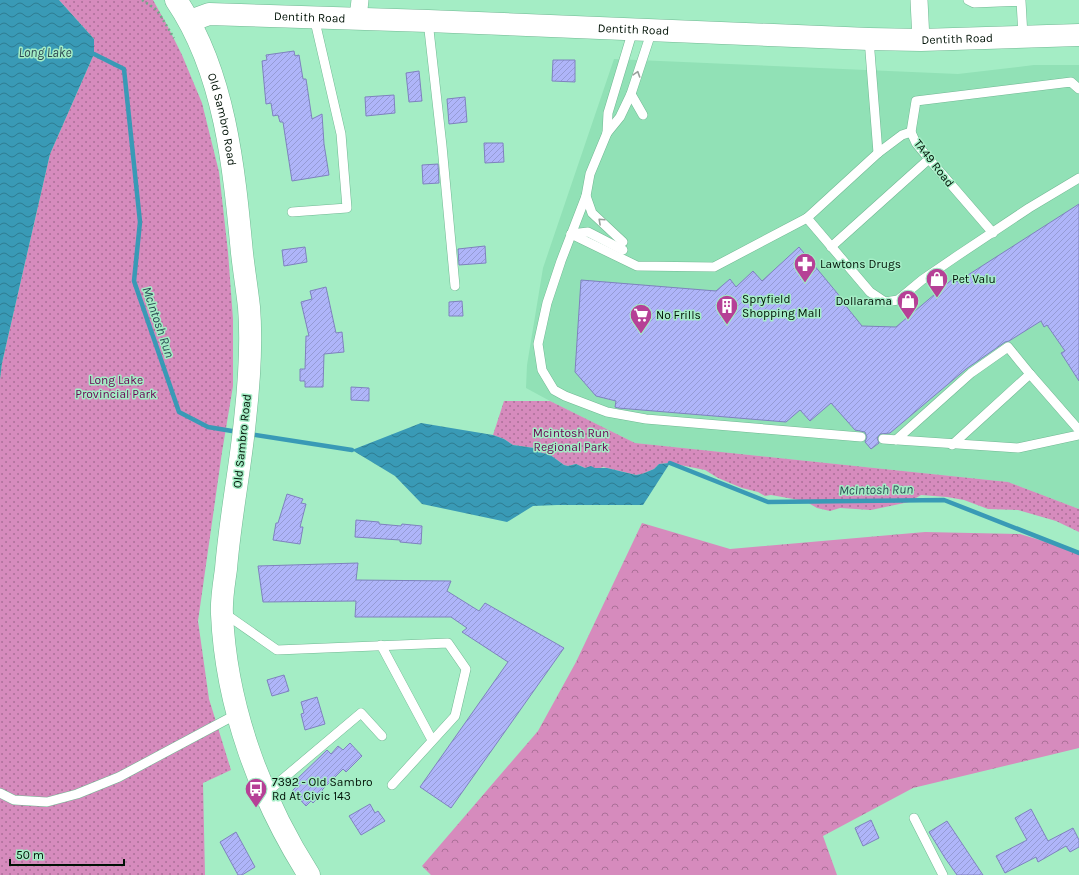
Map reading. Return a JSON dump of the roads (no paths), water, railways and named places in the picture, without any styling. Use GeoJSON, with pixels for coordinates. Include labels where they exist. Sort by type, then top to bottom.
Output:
{"type":"FeatureCollection","features":[{"type":"Feature","properties":{"kind":"main road","name":"Old Sambro Road"},"geometry":{"type":"LineString","coordinates":[[176,0],[190,21],[205,54],[215,82],[224,118],[234,181],[249,308],[250,351],[244,429],[237,486],[228,540],[222,611],[227,664],[250,753],[266,793],[287,837],[309,875]]}},
{"type":"Feature","properties":{"kind":"main road","name":"Dentith Road"},"geometry":{"type":"LineString","coordinates":[[190,21],[209,14],[314,17],[359,9],[428,21],[869,39],[921,40],[1078,35]]}},
{"type":"Feature","properties":{"kind":"street"},"geometry":{"type":"LineString","coordinates":[[919,0],[921,40]]}},
{"type":"Feature","properties":{"kind":"lane"},"geometry":{"type":"LineString","coordinates":[[968,0],[974,3],[1021,0],[1023,36]]}},
{"type":"Feature","properties":{"kind":"lane"},"geometry":{"type":"LineString","coordinates":[[292,212],[347,208],[341,134],[314,17]]}},
{"type":"Feature","properties":{"kind":"lane"},"geometry":{"type":"LineString","coordinates":[[428,21],[455,286]]}},
{"type":"Feature","properties":{"kind":"lane"},"geometry":{"type":"LineString","coordinates":[[643,29],[631,94],[620,117],[607,133],[590,174],[586,196],[547,303],[538,344],[542,370],[554,390],[565,396],[607,412],[646,419],[861,437]]}},
{"type":"Feature","properties":{"kind":"lane"},"geometry":{"type":"LineString","coordinates":[[607,133],[608,113],[643,29]]}},
{"type":"Feature","properties":{"kind":"lane"},"geometry":{"type":"LineString","coordinates":[[869,39],[878,154]]}},
{"type":"Feature","properties":{"kind":"lane"},"geometry":{"type":"LineString","coordinates":[[911,132],[916,101],[1071,82],[1079,89]]}},
{"type":"Feature","properties":{"kind":"lane"},"geometry":{"type":"LineString","coordinates":[[631,94],[643,115]]}},
{"type":"Feature","properties":{"kind":"lane","name":"TA49 Road"},"geometry":{"type":"LineString","coordinates":[[571,234],[588,232],[623,250],[637,266],[714,267],[807,218],[878,154],[902,135],[911,132],[916,143],[928,160],[993,233]]}},
{"type":"Feature","properties":{"kind":"lane"},"geometry":{"type":"LineString","coordinates":[[831,247],[928,160]]}},
{"type":"Feature","properties":{"kind":"lane"},"geometry":{"type":"LineString","coordinates":[[807,218],[870,292],[885,302],[898,300],[928,276],[1028,208],[1079,178]]}},
{"type":"Feature","properties":{"kind":"lane"},"geometry":{"type":"LineString","coordinates":[[586,196],[592,213],[623,250]]}},
{"type":"Feature","properties":{"kind":"lane"},"geometry":{"type":"LineString","coordinates":[[896,440],[971,373],[1008,347],[1079,430]]}},
{"type":"Feature","properties":{"kind":"lane"},"geometry":{"type":"LineString","coordinates":[[952,445],[1030,374]]}},
{"type":"Feature","properties":{"kind":"lane"},"geometry":{"type":"LineString","coordinates":[[883,439],[952,445],[1018,448],[1079,435]]}},
{"type":"Feature","properties":{"kind":"lane"},"geometry":{"type":"LineString","coordinates":[[222,611],[277,650],[448,643],[466,670],[455,716],[392,785]]}},
{"type":"Feature","properties":{"kind":"lane"},"geometry":{"type":"LineString","coordinates":[[381,645],[432,740]]}},
{"type":"Feature","properties":{"kind":"lane"},"geometry":{"type":"LineString","coordinates":[[266,793],[361,713],[382,736]]}},
{"type":"Feature","properties":{"kind":"lane"},"geometry":{"type":"LineString","coordinates":[[0,793],[14,800],[47,802],[77,794],[119,777],[239,714]]}},
{"type":"Feature","properties":{"kind":"lane"},"geometry":{"type":"LineString","coordinates":[[914,818],[943,875]]}},
{"type":"Feature","properties":{"kind":"water","name":"Long Lake"},"geometry":{"type":"Polygon","coordinates":[[[0,0],[59,0],[94,39],[94,54],[50,154],[2,363],[0,379],[0,0]]]}},
{"type":"Feature","properties":{"kind":"water"},"geometry":{"type":"Polygon","coordinates":[[[421,423],[493,435],[504,439],[513,445],[534,448],[542,453],[549,454],[564,465],[568,466],[576,464],[585,468],[591,466],[595,468],[607,468],[636,475],[654,469],[659,464],[670,463],[643,505],[533,506],[507,522],[422,504],[395,476],[352,450],[421,423]]]}},
{"type":"Feature","properties":{"kind":"waterway","name":"McIntosh Run"},"geometry":{"type":"LineString","coordinates":[[94,54],[124,69],[140,222],[134,281],[179,412],[208,427],[238,432]]}},
{"type":"Feature","properties":{"kind":"waterway","name":"McIntosh Run"},"geometry":{"type":"LineString","coordinates":[[249,434],[352,450]]}},
{"type":"Feature","properties":{"kind":"waterway","name":"McIntosh Run"},"geometry":{"type":"LineString","coordinates":[[670,463],[768,502],[944,500],[1079,553]]}},
{"type":"Feature","properties":{"kind":"place","name":"Lawtons Drugs"},"geometry":{"type":"Point","coordinates":[805,284]}},
{"type":"Feature","properties":{"kind":"place","name":"Pet Valu"},"geometry":{"type":"Point","coordinates":[937,298]}},
{"type":"Feature","properties":{"kind":"place","name":"Dollarama"},"geometry":{"type":"Point","coordinates":[908,320]}},
{"type":"Feature","properties":{"kind":"place","name":"Spryfield Shopping Mall"},"geometry":{"type":"Point","coordinates":[727,326]}},
{"type":"Feature","properties":{"kind":"place","name":"No Frills"},"geometry":{"type":"Point","coordinates":[641,334]}},
{"type":"Feature","properties":{"kind":"place","name":"7392 - Old Sambro Rd At Civic 143"},"geometry":{"type":"Point","coordinates":[256,808]}},
{"type":"Feature","properties":{"kind":"park label","name":"Long Lake Provincial Park"},"geometry":{"type":"Point","coordinates":[116,387]}},
{"type":"Feature","properties":{"kind":"park label","name":"Mcintosh Run Regional Park"},"geometry":{"type":"Point","coordinates":[571,440]}}]}
